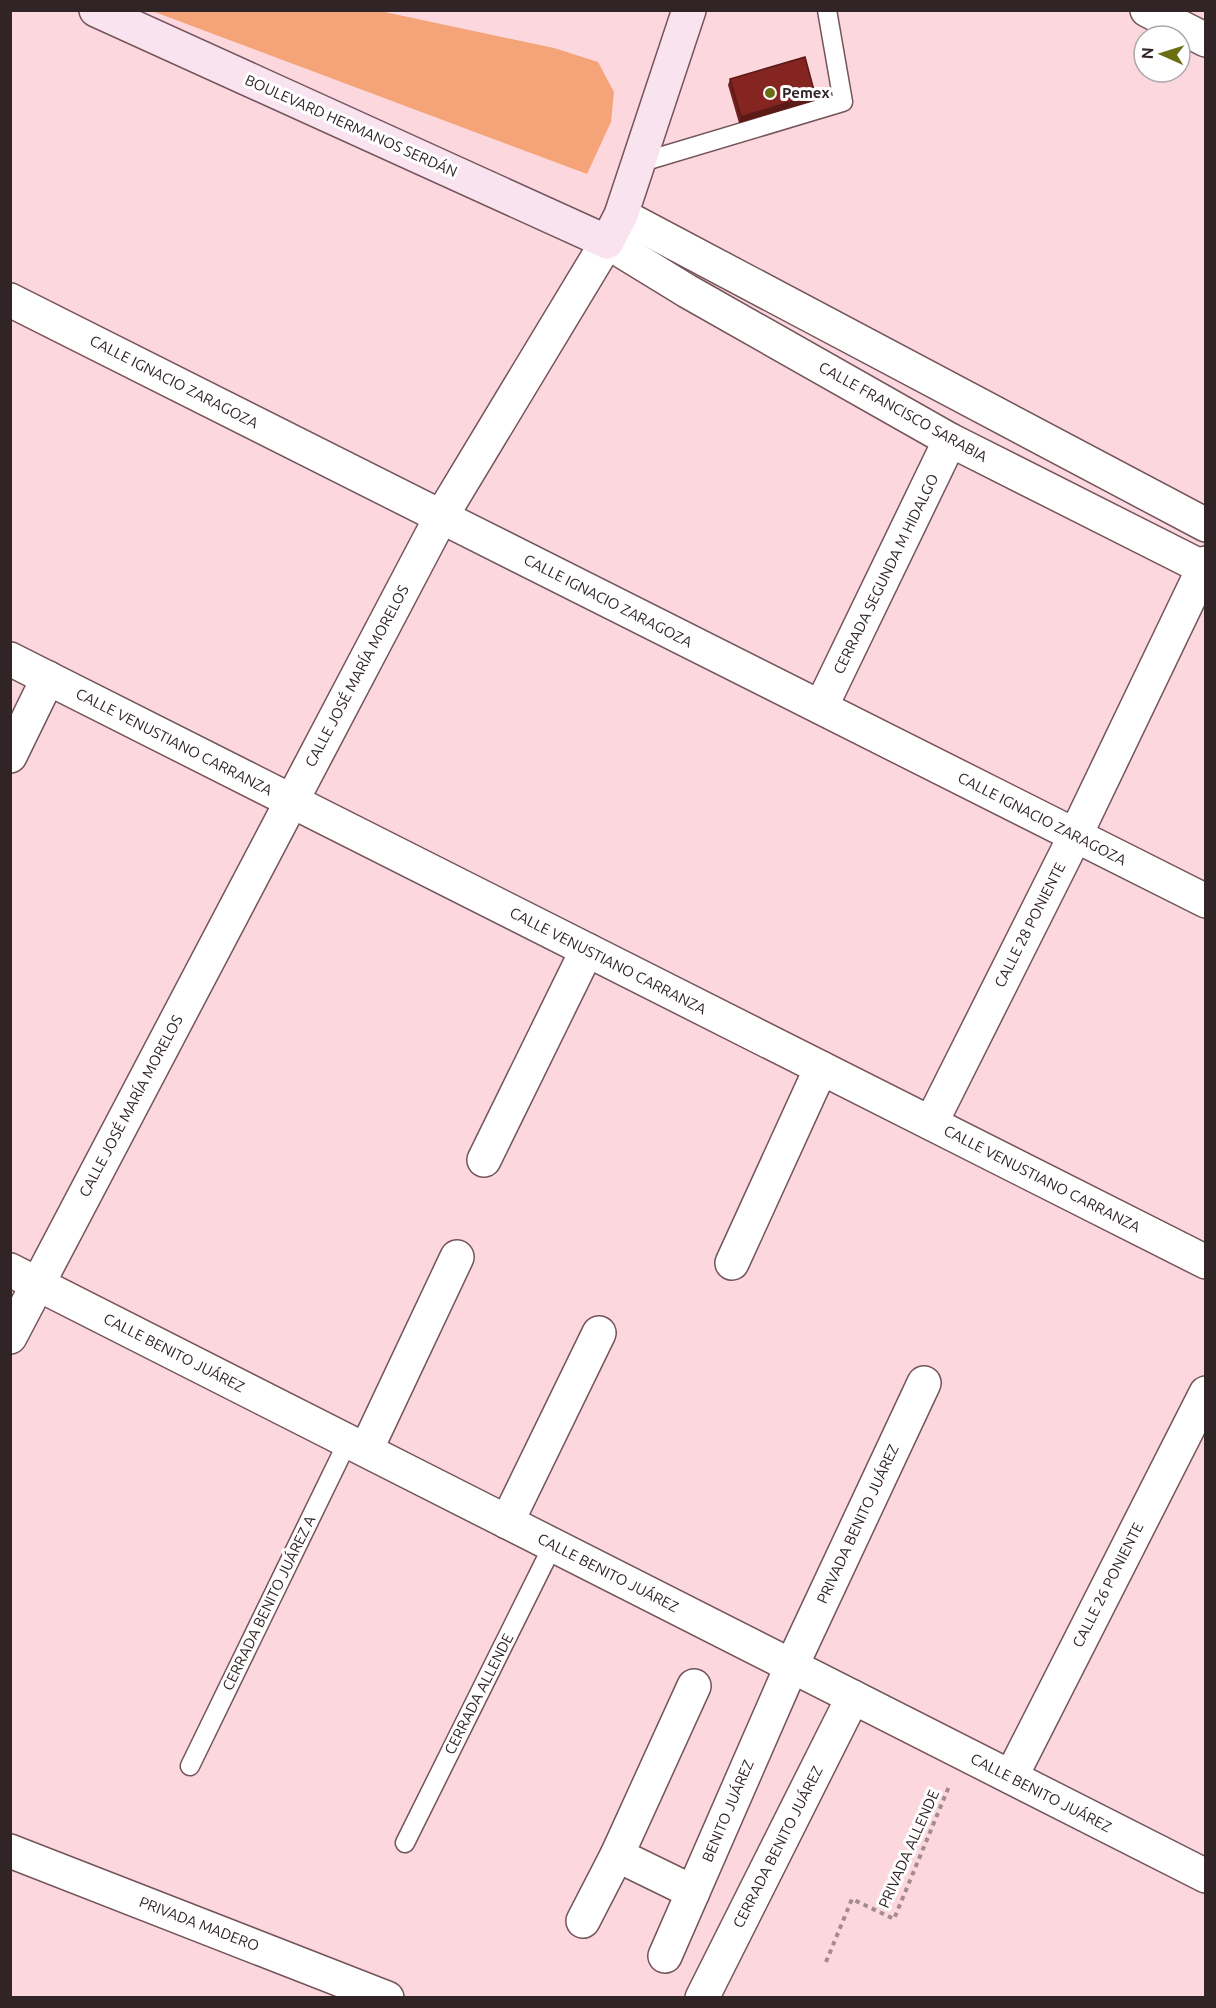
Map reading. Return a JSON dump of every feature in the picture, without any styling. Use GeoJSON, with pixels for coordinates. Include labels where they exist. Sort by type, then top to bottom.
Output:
{"type":"FeatureCollection","features":[{"type":"Feature","properties":{"kind":"street","name":"BOULEVARD HERMANOS SERDÁN"},"geometry":{"type":"LineString","coordinates":[[96,10],[614,228]]}},
{"type":"Feature","properties":{"kind":"street","name":"CALLE JOSÉ MARÍA MORELOS"},"geometry":{"type":"LineString","coordinates":[[10,1337],[24,1277],[291,801],[441,517],[614,228],[639,163],[689,10]]}},
{"type":"Feature","properties":{"kind":"street"},"geometry":{"type":"LineString","coordinates":[[1147,10],[1206,40]]}},
{"type":"Feature","properties":{"kind":"street","name":"CALLE FRANCISCO SARABIA"},"geometry":{"type":"LineString","coordinates":[[614,228],[687,291],[950,440],[1205,567]]}},
{"type":"Feature","properties":{"kind":"street"},"geometry":{"type":"LineString","coordinates":[[614,228],[1206,525]]}},
{"type":"Feature","properties":{"kind":"street","name":"CALLE IGNACIO ZARAGOZA"},"geometry":{"type":"LineString","coordinates":[[10,300],[1206,901]]}},
{"type":"Feature","properties":{"kind":"street","name":"CERRADA SEGUNDA M HIDALGO"},"geometry":{"type":"LineString","coordinates":[[821,707],[950,440]]}},
{"type":"Feature","properties":{"kind":"street","name":"CALLE 28 PONIENTE"},"geometry":{"type":"LineString","coordinates":[[931,1123],[1076,836],[1205,567]]}},
{"type":"Feature","properties":{"kind":"street","name":"CALLE VENUSTIANO CARRANZA"},"geometry":{"type":"LineString","coordinates":[[10,659],[1206,1262]]}},
{"type":"Feature","properties":{"kind":"street"},"geometry":{"type":"LineString","coordinates":[[10,756],[48,678]]}},
{"type":"Feature","properties":{"kind":"street"},"geometry":{"type":"LineString","coordinates":[[483,1160],[588,950]]}},
{"type":"Feature","properties":{"kind":"street"},"geometry":{"type":"LineString","coordinates":[[732,1263],[821,1068]]}},
{"type":"Feature","properties":{"kind":"street"},"geometry":{"type":"LineString","coordinates":[[357,1446],[457,1257]]}},
{"type":"Feature","properties":{"kind":"street","name":"CALLE BENITO JUÁREZ"},"geometry":{"type":"LineString","coordinates":[[24,1277],[1206,1876]]}},
{"type":"Feature","properties":{"kind":"street"},"geometry":{"type":"LineString","coordinates":[[507,1522],[599,1332]]}},
{"type":"Feature","properties":{"kind":"street","name":"PRIVADA BENITO JUÁREZ"},"geometry":{"type":"LineString","coordinates":[[792,1665],[924,1383]]}},
{"type":"Feature","properties":{"kind":"street","name":"CALLE 26 PONIENTE"},"geometry":{"type":"LineString","coordinates":[[1011,1777],[1206,1394]]}},
{"type":"Feature","properties":{"kind":"street","name":"BENITO JUÁREZ"},"geometry":{"type":"LineString","coordinates":[[665,1956],[792,1665]]}},
{"type":"Feature","properties":{"kind":"street"},"geometry":{"type":"LineString","coordinates":[[583,1921],[617,1855],[694,1686]]}},
{"type":"Feature","properties":{"kind":"street","name":"CERRADA BENITO JUÁREZ"},"geometry":{"type":"LineString","coordinates":[[702,1998],[853,1697]]}},
{"type":"Feature","properties":{"kind":"street","name":"PRIVADA MADERO"},"geometry":{"type":"LineString","coordinates":[[10,1851],[387,1998]]}},
{"type":"Feature","properties":{"kind":"street"},"geometry":{"type":"LineString","coordinates":[[617,1855],[693,1892]]}},
{"type":"Feature","properties":{"kind":"lane"},"geometry":{"type":"LineString","coordinates":[[639,163],[843,102],[826,10]]}},
{"type":"Feature","properties":{"kind":"lane","name":"CERRADA BENITO JUÁREZ A"},"geometry":{"type":"LineString","coordinates":[[190,1766],[357,1446]]}},
{"type":"Feature","properties":{"kind":"lane","name":"CERRADA ALLENDE"},"geometry":{"type":"LineString","coordinates":[[405,1843],[554,1545]]}},
{"type":"Feature","properties":{"kind":"path","name":"PRIVADA ALLENDE"},"geometry":{"type":"LineString","coordinates":[[826,1962],[852,1899],[894,1919],[963,1753]]}},
{"type":"Feature","properties":{"kind":"shaded area"},"geometry":{"type":"Polygon","coordinates":[[[152,11],[380,11],[554,48],[598,62],[614,92],[611,122],[587,174],[152,11]]]}},
{"type":"Feature","properties":{"kind":"building","name":"Pemex"},"geometry":{"type":"Polygon","coordinates":[[[805,57],[815,94],[741,117],[730,79],[805,57]]]}},
{"type":"Feature","properties":{"kind":"place","name":"Pemex"},"geometry":{"type":"Point","coordinates":[770,93]}}]}
